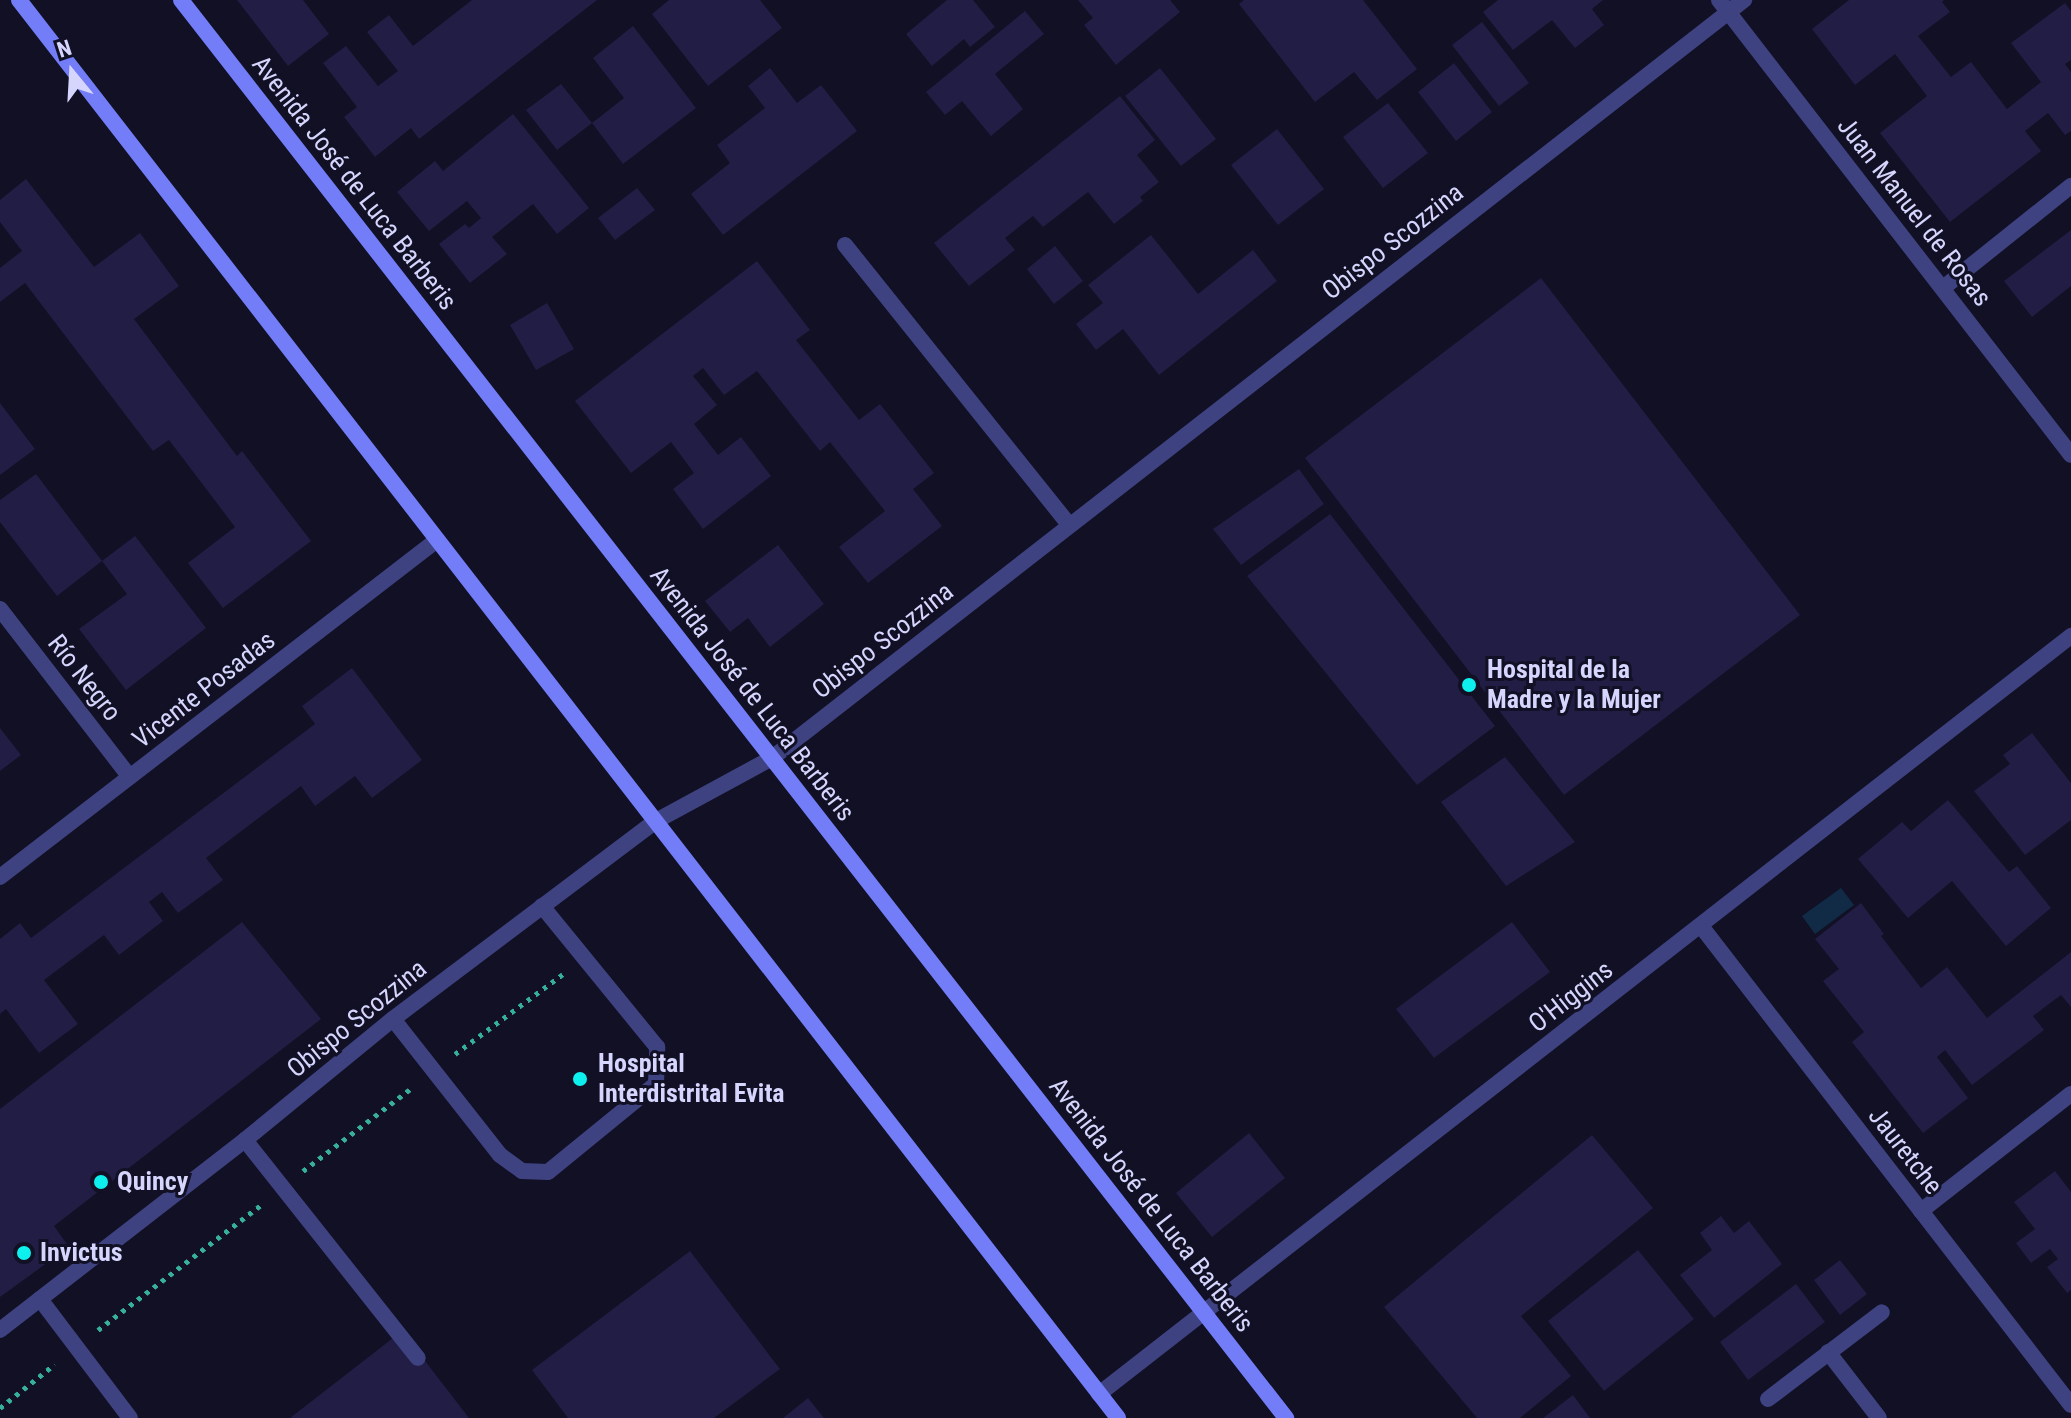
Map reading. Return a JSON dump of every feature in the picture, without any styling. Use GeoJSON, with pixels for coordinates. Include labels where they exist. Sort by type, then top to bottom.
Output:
{"type":"FeatureCollection","features":[{"type":"Feature","properties":{"kind":"main road"},"geometry":{"type":"LineString","coordinates":[[19,0],[1118,1418]]}},
{"type":"Feature","properties":{"kind":"main road","name":"Avenida José de Luca Barberis"},"geometry":{"type":"LineString","coordinates":[[181,0],[1286,1418]]}},
{"type":"Feature","properties":{"kind":"street","name":"Obispo Scozzina"},"geometry":{"type":"LineString","coordinates":[[0,1330],[245,1140],[393,1019],[656,821],[772,758],[1724,6],[1744,0]]}},
{"type":"Feature","properties":{"kind":"street","name":"Juan Manuel de Rosas"},"geometry":{"type":"LineString","coordinates":[[1724,6],[2071,455]]}},
{"type":"Feature","properties":{"kind":"street"},"geometry":{"type":"LineString","coordinates":[[1943,288],[2071,186]]}},
{"type":"Feature","properties":{"kind":"street"},"geometry":{"type":"LineString","coordinates":[[845,245],[1069,525]]}},
{"type":"Feature","properties":{"kind":"street","name":"Vicente Posadas"},"geometry":{"type":"LineString","coordinates":[[0,877],[437,540]]}},
{"type":"Feature","properties":{"kind":"street","name":"Río Negro"},"geometry":{"type":"LineString","coordinates":[[0,609],[130,777]]}},
{"type":"Feature","properties":{"kind":"street","name":"O'Higgins"},"geometry":{"type":"LineString","coordinates":[[1099,1394],[2071,636]]}},
{"type":"Feature","properties":{"kind":"street"},"geometry":{"type":"LineString","coordinates":[[393,1019],[500,1155],[522,1171],[548,1172],[656,1084],[657,1047],[542,906]]}},
{"type":"Feature","properties":{"kind":"street","name":"Jauretche"},"geometry":{"type":"LineString","coordinates":[[1701,926],[2071,1405]]}},
{"type":"Feature","properties":{"kind":"street"},"geometry":{"type":"LineString","coordinates":[[1921,1211],[2071,1094]]}},
{"type":"Feature","properties":{"kind":"street"},"geometry":{"type":"LineString","coordinates":[[245,1140],[418,1358]]}},
{"type":"Feature","properties":{"kind":"street"},"geometry":{"type":"LineString","coordinates":[[40,1299],[130,1418]]}},
{"type":"Feature","properties":{"kind":"street"},"geometry":{"type":"LineString","coordinates":[[1768,1399],[1882,1312]]}},
{"type":"Feature","properties":{"kind":"street"},"geometry":{"type":"LineString","coordinates":[[1828,1352],[1879,1418]]}},
{"type":"Feature","properties":{"kind":"water"},"geometry":{"type":"Polygon","coordinates":[[[1841,888],[1854,905],[1815,934],[1802,916],[1841,888]]]}},
{"type":"Feature","properties":{"kind":"building"},"geometry":{"type":"Polygon","coordinates":[[[237,0],[303,0],[329,34],[288,66],[237,0]]]}},
{"type":"Feature","properties":{"kind":"building"},"geometry":{"type":"Polygon","coordinates":[[[472,0],[597,0],[419,139],[411,128],[375,157],[344,117],[357,107],[323,63],[346,46],[378,86],[398,71],[367,32],[389,15],[413,46],[472,0]]]}},
{"type":"Feature","properties":{"kind":"building"},"geometry":{"type":"Polygon","coordinates":[[[669,0],[760,0],[782,28],[708,86],[652,14],[669,0]]]}},
{"type":"Feature","properties":{"kind":"building"},"geometry":{"type":"Polygon","coordinates":[[[947,0],[973,0],[995,27],[970,47],[964,39],[932,66],[906,34],[947,0]]]}},
{"type":"Feature","properties":{"kind":"building"},"geometry":{"type":"Polygon","coordinates":[[[1078,0],[1170,0],[1180,12],[1116,65],[1084,25],[1093,18],[1078,0]]]}},
{"type":"Feature","properties":{"kind":"building"},"geometry":{"type":"Polygon","coordinates":[[[1244,0],[1363,0],[1417,69],[1377,100],[1354,72],[1315,102],[1239,4],[1244,0]]]}},
{"type":"Feature","properties":{"kind":"building"},"geometry":{"type":"Polygon","coordinates":[[[1498,0],[1603,0],[1592,9],[1604,25],[1575,48],[1552,20],[1513,50],[1483,12],[1498,0]]]}},
{"type":"Feature","properties":{"kind":"building"},"geometry":{"type":"Polygon","coordinates":[[[1849,0],[1944,0],[1942,2],[1950,12],[1918,36],[1951,77],[1971,62],[2007,109],[2041,82],[2011,43],[2065,3],[2071,11],[2071,60],[2065,64],[2071,72],[2071,131],[2065,135],[2048,113],[2025,131],[2041,151],[1950,222],[1880,133],[1927,96],[1895,54],[1855,85],[1812,29],[1849,0]]]}},
{"type":"Feature","properties":{"kind":"building"},"geometry":{"type":"Polygon","coordinates":[[[1025,11],[1044,34],[995,74],[1023,109],[991,136],[962,101],[945,115],[926,92],[1025,11]]]}},
{"type":"Feature","properties":{"kind":"building"},"geometry":{"type":"Polygon","coordinates":[[[1482,22],[1529,83],[1499,106],[1452,45],[1482,22]]]}},
{"type":"Feature","properties":{"kind":"building"},"geometry":{"type":"Polygon","coordinates":[[[633,26],[696,108],[623,164],[592,123],[624,98],[593,58],[633,26]]]}},
{"type":"Feature","properties":{"kind":"building"},"geometry":{"type":"Polygon","coordinates":[[[1454,63],[1492,112],[1456,141],[1418,92],[1454,63]]]}},
{"type":"Feature","properties":{"kind":"building"},"geometry":{"type":"Polygon","coordinates":[[[770,68],[797,103],[821,85],[857,131],[723,235],[691,194],[730,163],[717,145],[765,108],[748,86],[770,68]]]}},
{"type":"Feature","properties":{"kind":"building"},"geometry":{"type":"Polygon","coordinates":[[[1160,68],[1216,139],[1181,166],[1125,96],[1160,68]]]}},
{"type":"Feature","properties":{"kind":"building"},"geometry":{"type":"Polygon","coordinates":[[[561,84],[592,123],[557,150],[526,110],[561,84]]]}},
{"type":"Feature","properties":{"kind":"building"},"geometry":{"type":"Polygon","coordinates":[[[1120,96],[1155,140],[1137,155],[1159,182],[1140,197],[1143,201],[1114,224],[1088,192],[1043,227],[1033,216],[1005,238],[1015,250],[969,286],[934,243],[1120,96]]]}},
{"type":"Feature","properties":{"kind":"building"},"geometry":{"type":"Polygon","coordinates":[[[1388,103],[1428,153],[1383,188],[1343,137],[1388,103]]]}},
{"type":"Feature","properties":{"kind":"building"},"geometry":{"type":"Polygon","coordinates":[[[513,114],[589,208],[557,234],[533,204],[492,237],[507,254],[470,283],[439,244],[465,224],[469,228],[481,218],[467,201],[429,231],[397,192],[435,161],[443,171],[513,114]]]}},
{"type":"Feature","properties":{"kind":"building"},"geometry":{"type":"Polygon","coordinates":[[[1277,129],[1324,189],[1278,225],[1231,165],[1277,129]]]}},
{"type":"Feature","properties":{"kind":"building"},"geometry":{"type":"Polygon","coordinates":[[[26,179],[94,267],[140,233],[179,286],[134,319],[237,456],[242,451],[311,541],[223,608],[188,563],[235,527],[169,440],[153,451],[25,283],[0,302],[0,268],[22,251],[0,222],[0,200],[26,179]]]}},
{"type":"Feature","properties":{"kind":"building"},"geometry":{"type":"Polygon","coordinates":[[[637,188],[655,210],[615,240],[598,218],[637,188]]]}},
{"type":"Feature","properties":{"kind":"building"},"geometry":{"type":"Polygon","coordinates":[[[2071,230],[2071,286],[2032,317],[2004,281],[2071,230]]]}},
{"type":"Feature","properties":{"kind":"building"},"geometry":{"type":"Polygon","coordinates":[[[1151,235],[1198,294],[1253,250],[1277,281],[1159,375],[1123,329],[1096,350],[1076,324],[1103,303],[1088,285],[1151,235]]]}},
{"type":"Feature","properties":{"kind":"building"},"geometry":{"type":"Polygon","coordinates":[[[1055,246],[1083,281],[1054,304],[1027,269],[1055,246]]]}},
{"type":"Feature","properties":{"kind":"building"},"geometry":{"type":"Polygon","coordinates":[[[757,261],[810,330],[796,340],[859,420],[880,404],[934,473],[913,489],[942,526],[868,583],[839,547],[885,511],[830,442],[820,451],[757,371],[724,395],[703,368],[693,376],[717,405],[694,424],[718,455],[741,437],[771,476],[703,529],[673,489],[694,473],[671,442],[631,473],[575,401],[757,261]]]}},
{"type":"Feature","properties":{"kind":"building"},"geometry":{"type":"Polygon","coordinates":[[[1541,278],[1800,615],[1564,795],[1305,458],[1541,278]]]}},
{"type":"Feature","properties":{"kind":"building"},"geometry":{"type":"Polygon","coordinates":[[[547,303],[574,349],[536,370],[510,325],[547,303]]]}},
{"type":"Feature","properties":{"kind":"building"},"geometry":{"type":"Polygon","coordinates":[[[0,403],[35,449],[0,475],[0,403]]]}},
{"type":"Feature","properties":{"kind":"building"},"geometry":{"type":"Polygon","coordinates":[[[1299,469],[1324,504],[1241,565],[1213,529],[1299,469]]]}},
{"type":"Feature","properties":{"kind":"building"},"geometry":{"type":"Polygon","coordinates":[[[36,474],[102,561],[57,596],[0,522],[0,500],[36,474]]]}},
{"type":"Feature","properties":{"kind":"building"},"geometry":{"type":"Polygon","coordinates":[[[1330,514],[1495,726],[1417,785],[1247,576],[1330,514]]]}},
{"type":"Feature","properties":{"kind":"building"},"geometry":{"type":"Polygon","coordinates":[[[135,536],[206,628],[126,690],[79,629],[127,594],[102,561],[135,536]]]}},
{"type":"Feature","properties":{"kind":"building"},"geometry":{"type":"Polygon","coordinates":[[[778,545],[824,604],[770,647],[748,618],[730,632],[705,601],[778,545]]]}},
{"type":"Feature","properties":{"kind":"building"},"geometry":{"type":"Polygon","coordinates":[[[352,668],[422,760],[372,798],[355,776],[315,806],[301,786],[206,858],[223,880],[178,913],[162,892],[149,902],[163,921],[119,955],[104,935],[44,980],[78,1024],[39,1053],[6,1009],[0,1014],[0,939],[20,923],[31,938],[315,724],[302,706],[352,668]]]}},
{"type":"Feature","properties":{"kind":"building"},"geometry":{"type":"Polygon","coordinates":[[[0,728],[21,755],[0,771],[0,728]]]}},
{"type":"Feature","properties":{"kind":"building"},"geometry":{"type":"Polygon","coordinates":[[[2032,733],[2071,783],[2071,820],[2025,855],[1974,791],[2010,764],[2003,755],[2032,733]]]}},
{"type":"Feature","properties":{"kind":"building"},"geometry":{"type":"Polygon","coordinates":[[[1505,757],[1575,842],[1506,886],[1441,802],[1505,757]]]}},
{"type":"Feature","properties":{"kind":"building"},"geometry":{"type":"Polygon","coordinates":[[[1948,800],[2009,872],[2017,866],[2051,908],[2006,946],[1952,881],[1908,918],[1858,859],[1902,822],[1911,831],[1948,800]]]}},
{"type":"Feature","properties":{"kind":"building"},"geometry":{"type":"Polygon","coordinates":[[[1861,903],[1884,934],[1881,936],[1921,988],[1947,967],[1987,1018],[2071,952],[2071,1007],[2061,995],[2033,1016],[2044,1030],[1972,1085],[1945,1050],[1937,1057],[1968,1098],[1923,1133],[1852,1042],[1864,1032],[1823,981],[1839,969],[1815,939],[1861,903]]]}},
{"type":"Feature","properties":{"kind":"building"},"geometry":{"type":"Polygon","coordinates":[[[242,922],[321,1019],[54,1226],[69,1247],[0,1297],[0,1109],[242,922]]]}},
{"type":"Feature","properties":{"kind":"building"},"geometry":{"type":"Polygon","coordinates":[[[1512,922],[1550,972],[1434,1058],[1396,1009],[1512,922]]]}},
{"type":"Feature","properties":{"kind":"building"},"geometry":{"type":"Polygon","coordinates":[[[1249,1133],[1285,1178],[1212,1237],[1176,1193],[1249,1133]]]}},
{"type":"Feature","properties":{"kind":"building"},"geometry":{"type":"Polygon","coordinates":[[[1592,1135],[1653,1208],[1521,1316],[1571,1376],[1520,1418],[1477,1418],[1384,1307],[1592,1135]]]}},
{"type":"Feature","properties":{"kind":"building"},"geometry":{"type":"Polygon","coordinates":[[[2055,1171],[2071,1192],[2071,1290],[2067,1293],[2047,1267],[2058,1259],[2050,1249],[2031,1263],[2016,1243],[2035,1229],[2014,1202],[2055,1171]]]}},
{"type":"Feature","properties":{"kind":"building"},"geometry":{"type":"Polygon","coordinates":[[[1721,1216],[1734,1233],[1749,1221],[1782,1264],[1714,1318],[1680,1275],[1712,1250],[1700,1233],[1721,1216]]]}},
{"type":"Feature","properties":{"kind":"building"},"geometry":{"type":"Polygon","coordinates":[[[1638,1250],[1694,1319],[1604,1391],[1548,1321],[1638,1250]]]}},
{"type":"Feature","properties":{"kind":"building"},"geometry":{"type":"Polygon","coordinates":[[[690,1251],[780,1369],[714,1418],[568,1418],[532,1370],[690,1251]]]}},
{"type":"Feature","properties":{"kind":"building"},"geometry":{"type":"Polygon","coordinates":[[[1840,1260],[1867,1294],[1840,1315],[1814,1280],[1840,1260]]]}},
{"type":"Feature","properties":{"kind":"building"},"geometry":{"type":"Polygon","coordinates":[[[1796,1284],[1825,1322],[1748,1380],[1720,1342],[1796,1284]]]}},
{"type":"Feature","properties":{"kind":"building"},"geometry":{"type":"Polygon","coordinates":[[[402,1331],[469,1418],[290,1418],[402,1331]]]}},
{"type":"Feature","properties":{"kind":"building"},"geometry":{"type":"Polygon","coordinates":[[[1573,1395],[1590,1418],[1543,1418],[1573,1395]]]}},
{"type":"Feature","properties":{"kind":"building"},"geometry":{"type":"Polygon","coordinates":[[[808,1398],[824,1418],[783,1418],[808,1398]]]}},
{"type":"Feature","properties":{"kind":"place","name":"Hospital de la Madre y la Mujer"},"geometry":{"type":"Point","coordinates":[1469,685]}},
{"type":"Feature","properties":{"kind":"place","name":"Hospital Interdistrital Evita"},"geometry":{"type":"Point","coordinates":[580,1079]}},
{"type":"Feature","properties":{"kind":"place","name":"Quincy"},"geometry":{"type":"Point","coordinates":[101,1182]}},
{"type":"Feature","properties":{"kind":"place","name":"Invictus"},"geometry":{"type":"Point","coordinates":[24,1253]}}]}
